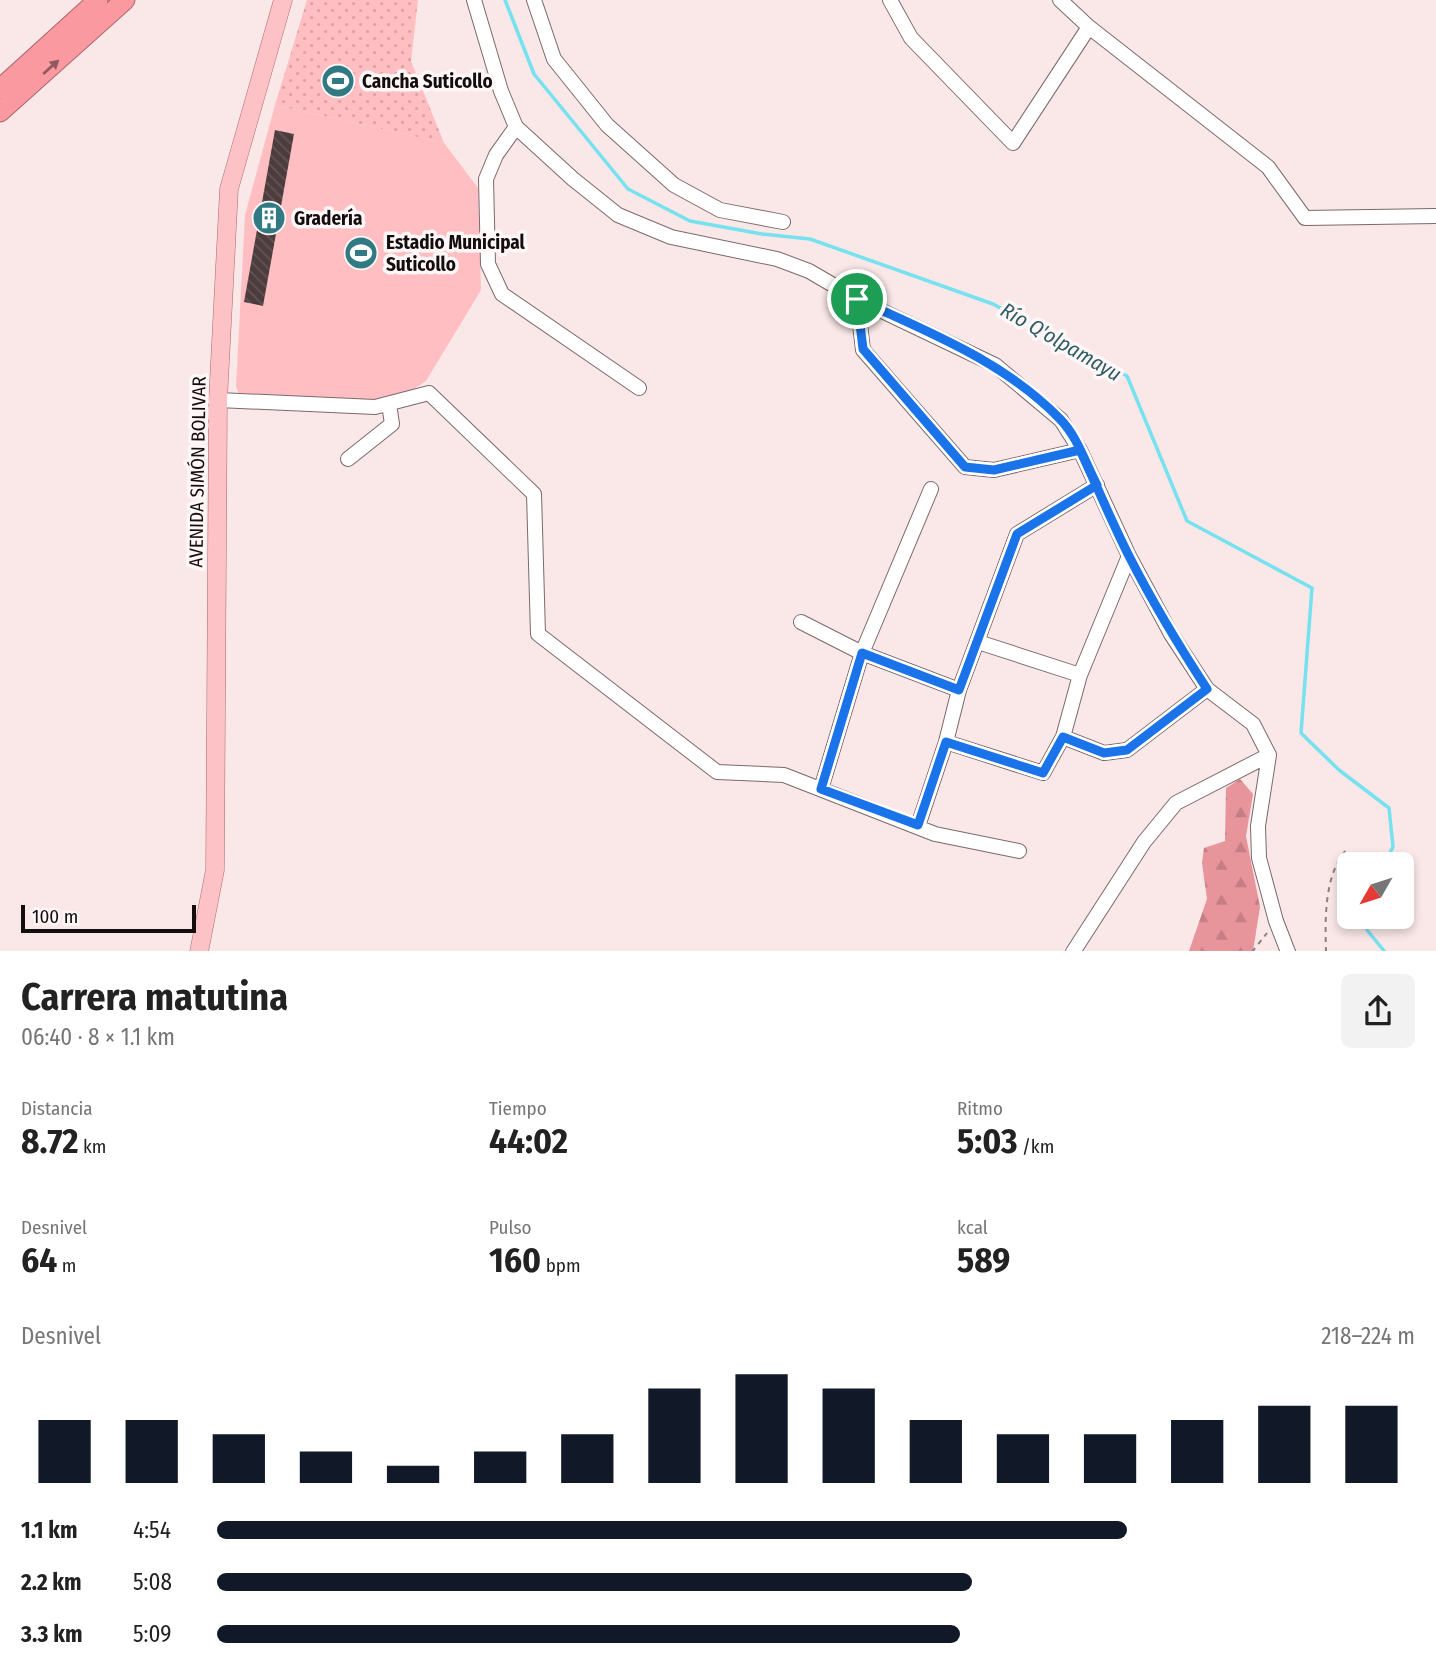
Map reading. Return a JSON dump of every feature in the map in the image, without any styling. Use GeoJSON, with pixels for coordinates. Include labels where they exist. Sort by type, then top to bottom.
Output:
{"type":"FeatureCollection","features":[{"type":"Feature","properties":{"kind":"highway"},"geometry":{"type":"LineString","coordinates":[[0,89],[98,0]]}},
{"type":"Feature","properties":{"kind":"highway"},"geometry":{"type":"LineString","coordinates":[[0,112],[125,0]]}},
{"type":"Feature","properties":{"kind":"main road","name":"AVENIDA SIMÓN BOLIVAR"},"geometry":{"type":"LineString","coordinates":[[199,951],[215,870],[218,400],[229,189],[283,0]]}},
{"type":"Feature","properties":{"kind":"street"},"geometry":{"type":"LineString","coordinates":[[474,0],[500,91],[516,127],[573,179],[618,215],[671,237],[777,259],[809,271],[857,299],[995,365],[1062,420],[1080,450],[1129,556],[1171,634],[1207,689],[1253,724],[1269,755],[1258,826],[1259,858],[1276,921],[1288,951]]}},
{"type":"Feature","properties":{"kind":"street"},"geometry":{"type":"LineString","coordinates":[[534,0],[554,59],[607,125],[674,185],[720,210],[783,222]]}},
{"type":"Feature","properties":{"kind":"street"},"geometry":{"type":"LineString","coordinates":[[890,0],[911,38],[1013,143],[1089,27]]}},
{"type":"Feature","properties":{"kind":"street"},"geometry":{"type":"LineString","coordinates":[[1060,0],[1089,27],[1268,167],[1305,218],[1436,216]]}},
{"type":"Feature","properties":{"kind":"street"},"geometry":{"type":"LineString","coordinates":[[516,127],[496,155],[486,179],[488,264],[502,294],[639,388]]}},
{"type":"Feature","properties":{"kind":"street"},"geometry":{"type":"LineString","coordinates":[[857,299],[863,349],[965,467],[994,470],[1080,450]]}},
{"type":"Feature","properties":{"kind":"street"},"geometry":{"type":"LineString","coordinates":[[218,400],[375,407],[429,393],[534,494],[538,634],[717,772],[785,775],[918,825],[935,834],[1019,850]]}},
{"type":"Feature","properties":{"kind":"street"},"geometry":{"type":"LineString","coordinates":[[348,459],[392,424],[390,404]]}},
{"type":"Feature","properties":{"kind":"street"},"geometry":{"type":"LineString","coordinates":[[918,825],[946,742],[959,690],[1017,534],[1097,485]]}},
{"type":"Feature","properties":{"kind":"street"},"geometry":{"type":"LineString","coordinates":[[821,789],[862,653],[931,489]]}},
{"type":"Feature","properties":{"kind":"street"},"geometry":{"type":"LineString","coordinates":[[946,742],[1043,773],[1063,737],[1080,675],[1129,556]]}},
{"type":"Feature","properties":{"kind":"street"},"geometry":{"type":"LineString","coordinates":[[801,622],[862,653],[959,690]]}},
{"type":"Feature","properties":{"kind":"street"},"geometry":{"type":"LineString","coordinates":[[978,642],[1080,675]]}},
{"type":"Feature","properties":{"kind":"street"},"geometry":{"type":"LineString","coordinates":[[1063,737],[1104,753],[1127,750],[1207,689]]}},
{"type":"Feature","properties":{"kind":"street"},"geometry":{"type":"LineString","coordinates":[[1073,951],[1144,842],[1176,803],[1269,755]]}},
{"type":"Feature","properties":{"kind":"path"},"geometry":{"type":"LineString","coordinates":[[1326,951],[1325,916],[1332,880],[1340,857],[1348,848]]}},
{"type":"Feature","properties":{"kind":"path"},"geometry":{"type":"LineString","coordinates":[[1252,951],[1276,921]]}},
{"type":"Feature","properties":{"kind":"shaded area"},"geometry":{"type":"Polygon","coordinates":[[[307,0],[418,0],[411,61],[444,143],[275,105],[307,0]]]}},
{"type":"Feature","properties":{"kind":"shaded area","name":"Estadio Municipal Suticollo"},"geometry":{"type":"Polygon","coordinates":[[[275,105],[444,143],[478,188],[481,290],[426,381],[403,396],[370,400],[239,393],[236,387],[245,215],[275,105]]]}},
{"type":"Feature","properties":{"kind":"green space"},"geometry":{"type":"Polygon","coordinates":[[[1240,779],[1253,794],[1246,836],[1260,907],[1253,951],[1189,951],[1207,899],[1202,863],[1204,848],[1225,841],[1226,788],[1240,779]]]}},
{"type":"Feature","properties":{"kind":"building","name":"Gradería"},"geometry":{"type":"Polygon","coordinates":[[[275,130],[294,134],[263,306],[244,302],[275,130]]]}},
{"type":"Feature","properties":{"kind":"waterway","name":"Río Q'olpamayu"},"geometry":{"type":"LineString","coordinates":[[505,0],[534,74],[628,189],[690,221],[762,234],[810,239],[993,304],[1127,376],[1187,521],[1312,588],[1301,733],[1339,770],[1389,808],[1393,847],[1390,852]]}},
{"type":"Feature","properties":{"kind":"waterway","name":"Río Q'olpamayu"},"geometry":{"type":"LineString","coordinates":[[1367,929],[1384,951]]}},
{"type":"Feature","properties":{"kind":"place","name":"Cancha Suticollo"},"geometry":{"type":"Point","coordinates":[338,81]}},
{"type":"Feature","properties":{"kind":"place","name":"Gradería"},"geometry":{"type":"Point","coordinates":[269,218]}},
{"type":"Feature","properties":{"kind":"place","name":"Estadio Municipal Suticollo"},"geometry":{"type":"Point","coordinates":[361,253]}},
{"type":"Feature","properties":{"kind":"route"},"geometry":{"type":"LineString","coordinates":[[857,299],[863,349],[923,422],[965,467],[994,470],[1080,450],[1097,485],[1129,556],[1171,634],[1207,689],[1127,750],[1104,753],[1063,737],[1043,773],[946,742],[918,825],[821,789],[862,653],[959,690],[1017,534],[1097,485],[1080,450],[1062,420],[995,365],[857,299]]}}]}
